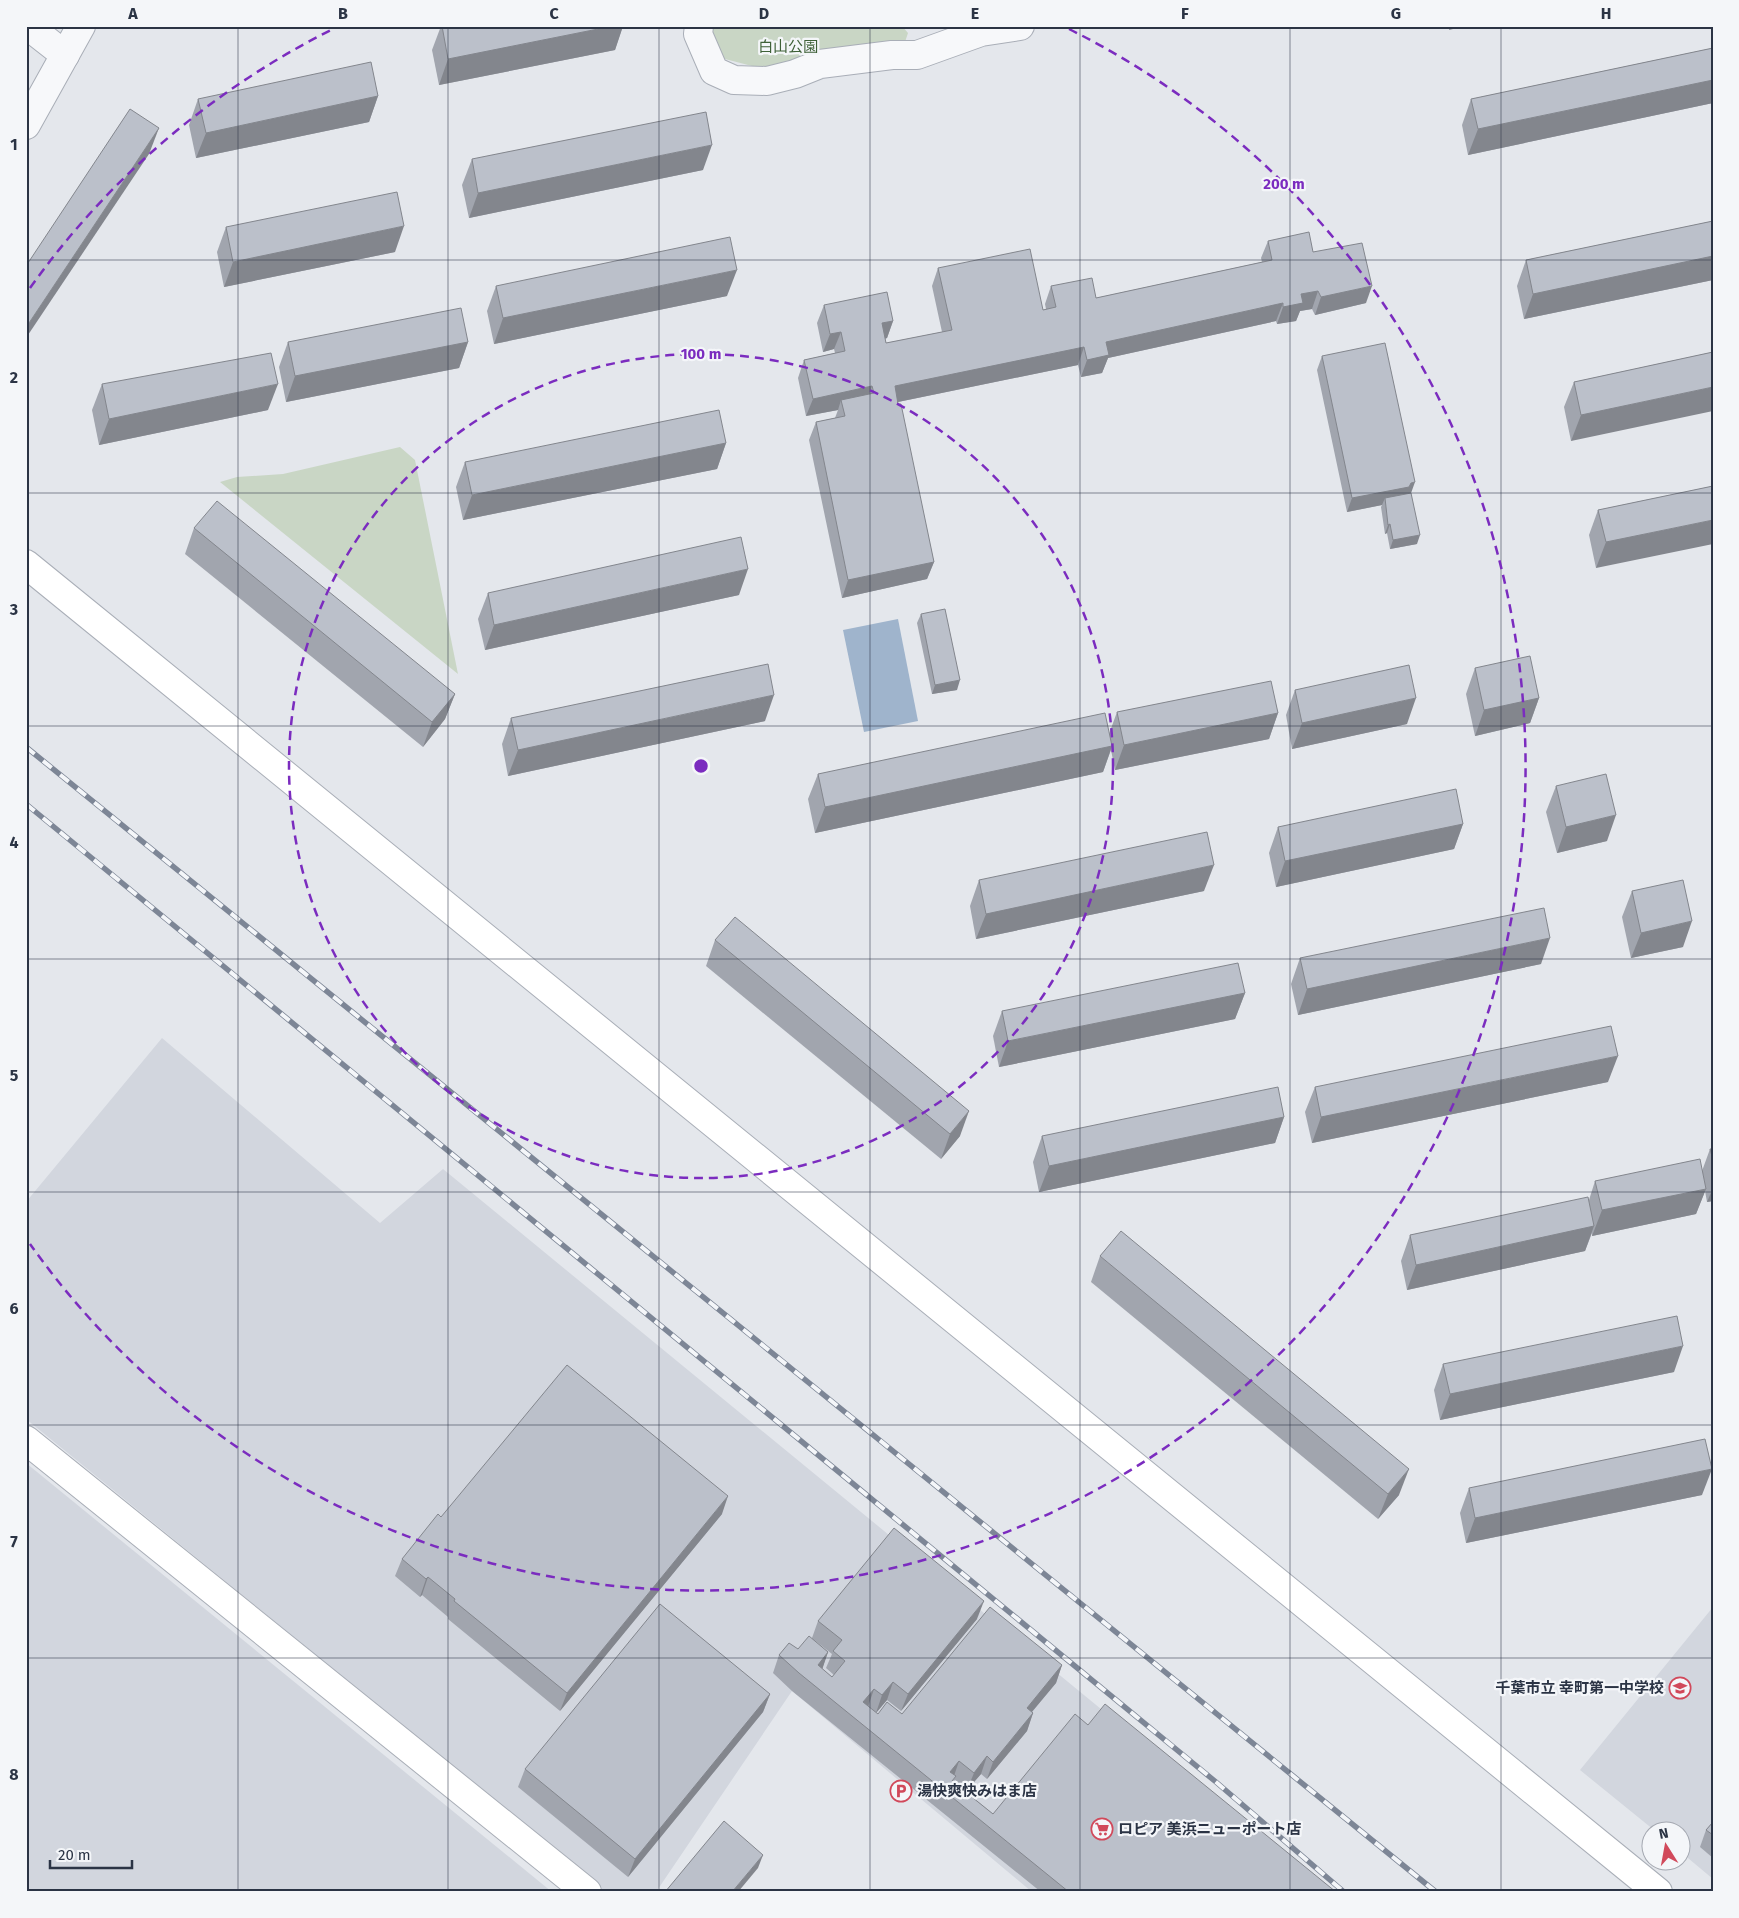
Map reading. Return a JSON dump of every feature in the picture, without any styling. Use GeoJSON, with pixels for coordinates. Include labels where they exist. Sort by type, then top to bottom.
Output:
{"type":"FeatureCollection","features":[{"type":"Feature","properties":{"kind":"street"},"geometry":{"type":"LineString","coordinates":[[28,26],[65,56]]}},
{"type":"Feature","properties":{"kind":"street"},"geometry":{"type":"LineString","coordinates":[[26,125],[81,26]]}},
{"type":"Feature","properties":{"kind":"street"},"geometry":{"type":"LineString","coordinates":[[699,26],[698,34],[714,71],[734,80],[767,81],[795,74],[820,64],[892,55],[917,55],[981,32],[1020,26]]}},
{"type":"Feature","properties":{"kind":"street"},"geometry":{"type":"LineString","coordinates":[[26,564],[1658,1892]]}},
{"type":"Feature","properties":{"kind":"street"},"geometry":{"type":"LineString","coordinates":[[26,1440],[587,1892]]}},
{"type":"Feature","properties":{"kind":"shaded area"},"geometry":{"type":"Polygon","coordinates":[[[162,1038],[380,1223],[443,1169],[1324,1892],[1032,1892],[792,1691],[656,1892],[602,1892],[26,1419],[26,1202],[162,1038]]]}},
{"type":"Feature","properties":{"kind":"shaded area"},"geometry":{"type":"Polygon","coordinates":[[[26,1463],[552,1892],[26,1892],[26,1463]]]}},
{"type":"Feature","properties":{"kind":"shaded area","name":"千葉市立 幸町第一中学校"},"geometry":{"type":"Polygon","coordinates":[[[1713,1607],[1713,1879],[1692,1861],[1692,1820],[1642,1820],[1580,1770],[1713,1607]]]}},
{"type":"Feature","properties":{"kind":"green space","name":"白山公園"},"geometry":{"type":"Polygon","coordinates":[[[704,26],[902,26],[908,33],[904,45],[783,70],[752,66],[725,59],[710,44],[704,26]]]}},
{"type":"Feature","properties":{"kind":"green space"},"geometry":{"type":"Polygon","coordinates":[[[400,447],[415,460],[458,674],[220,482],[237,477],[283,474],[400,447]]]}},
{"type":"Feature","properties":{"kind":"water"},"geometry":{"type":"Polygon","coordinates":[[[898,619],[918,721],[864,732],[843,630],[898,619]]]}},
{"type":"Feature","properties":{"kind":"building"},"geometry":{"type":"Polygon","coordinates":[[[442,26],[613,26],[448,59],[442,26]]]}},
{"type":"Feature","properties":{"kind":"building"},"geometry":{"type":"Polygon","coordinates":[[[1713,48],[1713,80],[1478,129],[1471,99],[1713,48]]]}},
{"type":"Feature","properties":{"kind":"building"},"geometry":{"type":"Polygon","coordinates":[[[371,62],[378,96],[206,133],[198,99],[371,62]]]}},
{"type":"Feature","properties":{"kind":"building"},"geometry":{"type":"Polygon","coordinates":[[[130,109],[159,128],[27,326],[26,266],[130,109]]]}},
{"type":"Feature","properties":{"kind":"building"},"geometry":{"type":"Polygon","coordinates":[[[706,112],[712,145],[478,193],[472,159],[706,112]]]}},
{"type":"Feature","properties":{"kind":"building"},"geometry":{"type":"Polygon","coordinates":[[[397,192],[404,226],[233,262],[226,227],[397,192]]]}},
{"type":"Feature","properties":{"kind":"building"},"geometry":{"type":"Polygon","coordinates":[[[1713,221],[1713,256],[1533,294],[1526,260],[1713,221]]]}},
{"type":"Feature","properties":{"kind":"building"},"geometry":{"type":"Polygon","coordinates":[[[1309,232],[1313,252],[1362,243],[1372,286],[1321,297],[1318,291],[1301,294],[1303,303],[1283,307],[1283,303],[1106,342],[1109,355],[1087,360],[1084,347],[895,386],[898,404],[901,404],[934,562],[848,580],[816,422],[845,416],[841,400],[874,393],[872,386],[813,399],[804,360],[845,351],[841,332],[830,334],[824,305],[887,292],[893,321],[882,323],[886,343],[952,330],[938,268],[1030,249],[1043,310],[1056,307],[1051,286],[1092,278],[1096,298],[1272,260],[1268,241],[1309,232]]]}},
{"type":"Feature","properties":{"kind":"building"},"geometry":{"type":"Polygon","coordinates":[[[730,237],[737,270],[503,318],[496,286],[730,237]]]}},
{"type":"Feature","properties":{"kind":"building"},"geometry":{"type":"Polygon","coordinates":[[[461,308],[468,342],[295,376],[288,342],[461,308]]]}},
{"type":"Feature","properties":{"kind":"building"},"geometry":{"type":"Polygon","coordinates":[[[1385,343],[1415,482],[1411,483],[1409,487],[1352,498],[1322,356],[1385,343]]]}},
{"type":"Feature","properties":{"kind":"building"},"geometry":{"type":"Polygon","coordinates":[[[1713,352],[1713,387],[1581,415],[1574,382],[1713,352]]]}},
{"type":"Feature","properties":{"kind":"building"},"geometry":{"type":"Polygon","coordinates":[[[271,353],[278,384],[109,419],[102,384],[271,353]]]}},
{"type":"Feature","properties":{"kind":"building"},"geometry":{"type":"Polygon","coordinates":[[[719,410],[726,443],[472,495],[465,462],[719,410]]]}},
{"type":"Feature","properties":{"kind":"building"},"geometry":{"type":"Polygon","coordinates":[[[1713,486],[1713,520],[1606,542],[1598,510],[1713,486]]]}},
{"type":"Feature","properties":{"kind":"building"},"geometry":{"type":"Polygon","coordinates":[[[1411,493],[1420,535],[1393,540],[1390,524],[1388,525],[1385,498],[1411,493]]]}},
{"type":"Feature","properties":{"kind":"building"},"geometry":{"type":"Polygon","coordinates":[[[217,501],[455,694],[432,722],[194,528],[217,501]]]}},
{"type":"Feature","properties":{"kind":"building"},"geometry":{"type":"Polygon","coordinates":[[[741,537],[748,569],[494,625],[488,593],[741,537]]]}},
{"type":"Feature","properties":{"kind":"building"},"geometry":{"type":"Polygon","coordinates":[[[945,609],[960,680],[935,685],[921,614],[945,609]]]}},
{"type":"Feature","properties":{"kind":"building"},"geometry":{"type":"Polygon","coordinates":[[[1530,656],[1539,698],[1484,710],[1475,668],[1530,656]]]}},
{"type":"Feature","properties":{"kind":"building"},"geometry":{"type":"Polygon","coordinates":[[[768,664],[774,695],[518,750],[511,718],[768,664]]]}},
{"type":"Feature","properties":{"kind":"building"},"geometry":{"type":"Polygon","coordinates":[[[1409,665],[1416,698],[1302,723],[1295,690],[1409,665]]]}},
{"type":"Feature","properties":{"kind":"building"},"geometry":{"type":"Polygon","coordinates":[[[1271,681],[1278,713],[1124,745],[1117,712],[1271,681]]]}},
{"type":"Feature","properties":{"kind":"building"},"geometry":{"type":"Polygon","coordinates":[[[1105,713],[1112,746],[825,807],[818,774],[1105,713]]]}},
{"type":"Feature","properties":{"kind":"building"},"geometry":{"type":"Polygon","coordinates":[[[1606,774],[1616,815],[1566,827],[1556,786],[1606,774]]]}},
{"type":"Feature","properties":{"kind":"building"},"geometry":{"type":"Polygon","coordinates":[[[1456,789],[1463,824],[1285,861],[1278,827],[1456,789]]]}},
{"type":"Feature","properties":{"kind":"building"},"geometry":{"type":"Polygon","coordinates":[[[1207,832],[1214,865],[986,914],[979,880],[1207,832]]]}},
{"type":"Feature","properties":{"kind":"building"},"geometry":{"type":"Polygon","coordinates":[[[1683,880],[1692,921],[1641,933],[1632,891],[1683,880]]]}},
{"type":"Feature","properties":{"kind":"building"},"geometry":{"type":"Polygon","coordinates":[[[1544,908],[1550,938],[1307,989],[1300,958],[1544,908]]]}},
{"type":"Feature","properties":{"kind":"building"},"geometry":{"type":"Polygon","coordinates":[[[735,917],[969,1111],[950,1134],[715,940],[735,917]]]}},
{"type":"Feature","properties":{"kind":"building"},"geometry":{"type":"Polygon","coordinates":[[[1238,963],[1245,993],[1008,1041],[1002,1011],[1238,963]]]}},
{"type":"Feature","properties":{"kind":"building"},"geometry":{"type":"Polygon","coordinates":[[[1611,1026],[1618,1056],[1321,1117],[1315,1087],[1611,1026]]]}},
{"type":"Feature","properties":{"kind":"building"},"geometry":{"type":"Polygon","coordinates":[[[1278,1087],[1284,1117],[1049,1166],[1042,1136],[1278,1087]]]}},
{"type":"Feature","properties":{"kind":"building"},"geometry":{"type":"Polygon","coordinates":[[[1710,1149],[1713,1149],[1713,1160],[1710,1149]]]}},
{"type":"Feature","properties":{"kind":"building"},"geometry":{"type":"Polygon","coordinates":[[[1700,1159],[1706,1189],[1602,1210],[1595,1181],[1700,1159]]]}},
{"type":"Feature","properties":{"kind":"building"},"geometry":{"type":"Polygon","coordinates":[[[1588,1197],[1594,1226],[1416,1265],[1410,1235],[1588,1197]]]}},
{"type":"Feature","properties":{"kind":"building"},"geometry":{"type":"Polygon","coordinates":[[[1121,1231],[1409,1469],[1388,1494],[1100,1256],[1121,1231]]]}},
{"type":"Feature","properties":{"kind":"building"},"geometry":{"type":"Polygon","coordinates":[[[1677,1316],[1683,1346],[1450,1394],[1443,1364],[1677,1316]]]}},
{"type":"Feature","properties":{"kind":"building"},"geometry":{"type":"Polygon","coordinates":[[[567,1365],[728,1496],[567,1693],[454,1601],[455,1599],[428,1577],[426,1579],[402,1559],[438,1514],[441,1517],[567,1365]]]}},
{"type":"Feature","properties":{"kind":"building"},"geometry":{"type":"Polygon","coordinates":[[[1705,1439],[1712,1469],[1475,1518],[1469,1488],[1705,1439]]]}},
{"type":"Feature","properties":{"kind":"building"},"geometry":{"type":"Polygon","coordinates":[[[894,1528],[984,1601],[908,1694],[893,1682],[882,1695],[874,1689],[863,1702],[878,1714],[887,1702],[902,1714],[990,1607],[1062,1665],[1027,1708],[1033,1713],[993,1762],[987,1756],[974,1773],[959,1761],[950,1772],[956,1776],[952,1781],[993,1814],[1075,1714],[1088,1725],[1105,1704],[1336,1892],[1069,1892],[799,1673],[779,1655],[789,1643],[798,1649],[809,1636],[828,1652],[818,1665],[832,1677],[845,1661],[833,1651],[842,1640],[818,1621],[894,1528]]]}},
{"type":"Feature","properties":{"kind":"building"},"geometry":{"type":"Polygon","coordinates":[[[660,1604],[770,1694],[635,1859],[525,1769],[660,1604]]]}},
{"type":"Feature","properties":{"kind":"building"},"geometry":{"type":"Polygon","coordinates":[[[724,1821],[763,1855],[732,1892],[665,1892],[724,1821]]]}},
{"type":"Feature","properties":{"kind":"building"},"geometry":{"type":"Polygon","coordinates":[[[1713,1822],[1713,1835],[1706,1830],[1713,1822]]]}},
{"type":"Feature","properties":{"kind":"railway"},"geometry":{"type":"LineString","coordinates":[[26,747],[1436,1892]]}},
{"type":"Feature","properties":{"kind":"railway"},"geometry":{"type":"LineString","coordinates":[[26,804],[1216,1782],[1344,1892]]}},
{"type":"Feature","properties":{"kind":"place","name":"千葉市立 幸町第一中学校"},"geometry":{"type":"Point","coordinates":[1680,1688]}},
{"type":"Feature","properties":{"kind":"place","name":"湯快爽快みはま店"},"geometry":{"type":"Point","coordinates":[901,1791]}},
{"type":"Feature","properties":{"kind":"place","name":"ロピア 美浜ニューポート店"},"geometry":{"type":"Point","coordinates":[1102,1829]}}]}
